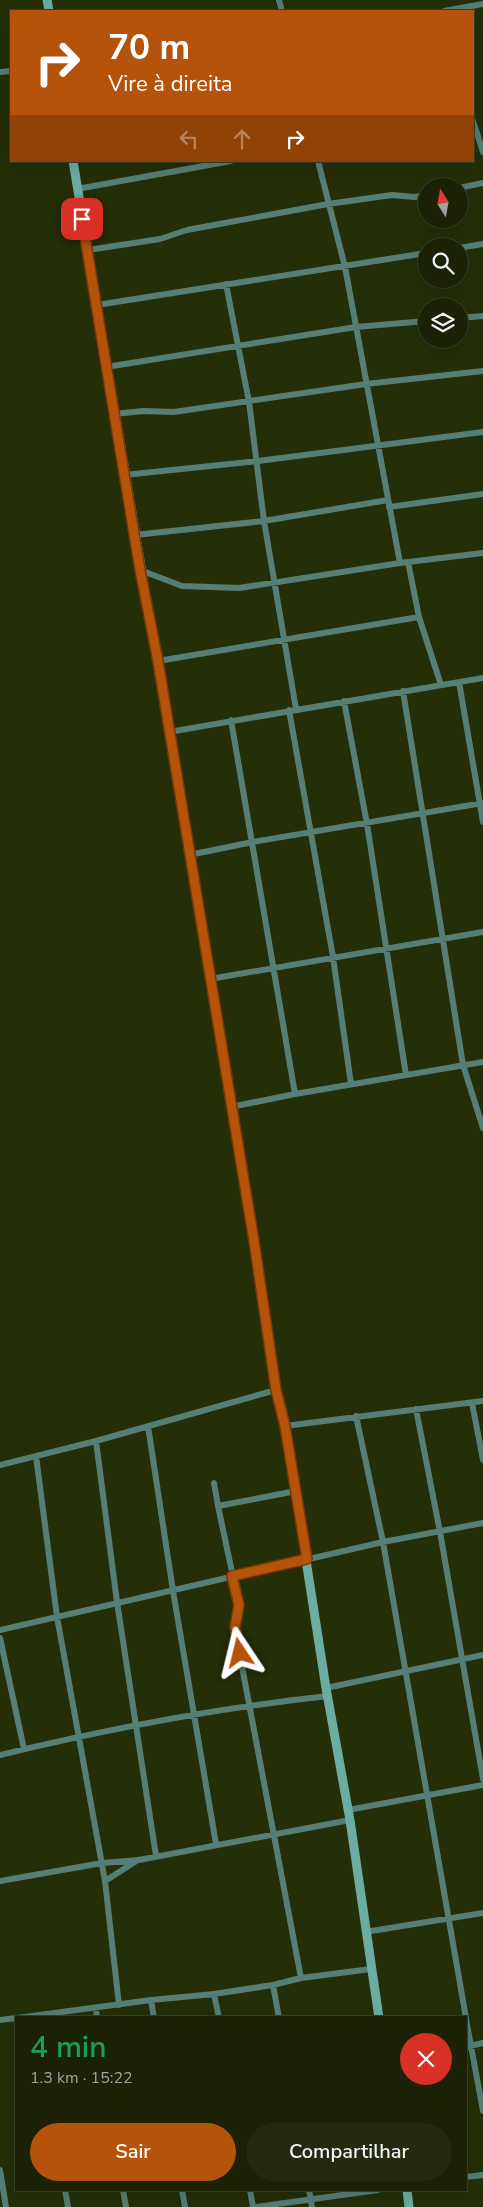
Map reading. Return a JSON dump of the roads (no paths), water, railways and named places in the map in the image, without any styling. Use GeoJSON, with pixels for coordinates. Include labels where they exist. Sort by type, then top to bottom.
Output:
{"type":"FeatureCollection","features":[{"type":"Feature","properties":{"kind":"street"},"geometry":{"type":"LineString","coordinates":[[456,10],[483,4]]}},
{"type":"Feature","properties":{"kind":"street"},"geometry":{"type":"LineString","coordinates":[[474,124],[483,152]]}},
{"type":"Feature","properties":{"kind":"street"},"geometry":{"type":"LineString","coordinates":[[73,162],[124,476],[158,661],[276,1390],[285,1426],[296,1491],[327,1692],[349,1815],[379,2016]]}},
{"type":"Feature","properties":{"kind":"street"},"geometry":{"type":"LineString","coordinates":[[77,189],[226,162]]}},
{"type":"Feature","properties":{"kind":"street"},"geometry":{"type":"LineString","coordinates":[[318,162],[345,267],[400,563]]}},
{"type":"Feature","properties":{"kind":"street"},"geometry":{"type":"LineString","coordinates":[[468,186],[483,183]]}},
{"type":"Feature","properties":{"kind":"street"},"geometry":{"type":"LineString","coordinates":[[88,250],[160,239],[187,230],[328,204],[392,194],[418,196]]}},
{"type":"Feature","properties":{"kind":"street"},"geometry":{"type":"LineString","coordinates":[[468,246],[483,244]]}},
{"type":"Feature","properties":{"kind":"street"},"geometry":{"type":"LineString","coordinates":[[97,305],[418,254]]}},
{"type":"Feature","properties":{"kind":"street"},"geometry":{"type":"LineString","coordinates":[[226,284],[249,402],[258,461],[264,521],[285,640],[310,834],[334,957],[351,1084]]}},
{"type":"Feature","properties":{"kind":"street"},"geometry":{"type":"LineString","coordinates":[[468,317],[483,316]]}},
{"type":"Feature","properties":{"kind":"street"},"geometry":{"type":"LineString","coordinates":[[106,367],[356,327],[418,322]]}},
{"type":"Feature","properties":{"kind":"street"},"geometry":{"type":"LineString","coordinates":[[114,414],[144,411],[174,412],[366,384],[483,371]]}},
{"type":"Feature","properties":{"kind":"street"},"geometry":{"type":"LineString","coordinates":[[124,476],[483,432]]}},
{"type":"Feature","properties":{"kind":"street"},"geometry":{"type":"LineString","coordinates":[[135,535],[264,521],[389,503],[483,494]]}},
{"type":"Feature","properties":{"kind":"street"},"geometry":{"type":"LineString","coordinates":[[140,570],[182,586],[239,588],[400,563],[483,553]]}},
{"type":"Feature","properties":{"kind":"street"},"geometry":{"type":"LineString","coordinates":[[408,562],[419,617],[442,685]]}},
{"type":"Feature","properties":{"kind":"street"},"geometry":{"type":"LineString","coordinates":[[158,661],[419,617]]}},
{"type":"Feature","properties":{"kind":"street"},"geometry":{"type":"LineString","coordinates":[[169,732],[483,678]]}},
{"type":"Feature","properties":{"kind":"street"},"geometry":{"type":"LineString","coordinates":[[459,682],[482,803],[483,822]]}},
{"type":"Feature","properties":{"kind":"street"},"geometry":{"type":"LineString","coordinates":[[403,691],[463,1065],[483,1128]]}},
{"type":"Feature","properties":{"kind":"street"},"geometry":{"type":"LineString","coordinates":[[344,701],[367,824],[406,1075]]}},
{"type":"Feature","properties":{"kind":"street"},"geometry":{"type":"LineString","coordinates":[[231,720],[295,1094]]}},
{"type":"Feature","properties":{"kind":"street"},"geometry":{"type":"LineString","coordinates":[[189,855],[253,842],[310,834],[482,803]]}},
{"type":"Feature","properties":{"kind":"street"},"geometry":{"type":"LineString","coordinates":[[210,979],[483,932]]}},
{"type":"Feature","properties":{"kind":"street"},"geometry":{"type":"LineString","coordinates":[[231,1107],[295,1094],[483,1062]]}},
{"type":"Feature","properties":{"kind":"street"},"geometry":{"type":"LineString","coordinates":[[0,1465],[96,1441],[276,1390]]}},
{"type":"Feature","properties":{"kind":"street"},"geometry":{"type":"LineString","coordinates":[[285,1426],[483,1401]]}},
{"type":"Feature","properties":{"kind":"street"},"geometry":{"type":"LineString","coordinates":[[472,1403],[483,1460]]}},
{"type":"Feature","properties":{"kind":"street"},"geometry":{"type":"LineString","coordinates":[[416,1409],[440,1532],[483,1779]]}},
{"type":"Feature","properties":{"kind":"street"},"geometry":{"type":"LineString","coordinates":[[356,1416],[383,1542],[466,2016]]}},
{"type":"Feature","properties":{"kind":"street"},"geometry":{"type":"LineString","coordinates":[[148,1426],[173,1590],[216,1844]]}},
{"type":"Feature","properties":{"kind":"street"},"geometry":{"type":"LineString","coordinates":[[96,1441],[117,1602],[156,1856]]}},
{"type":"Feature","properties":{"kind":"street"},"geometry":{"type":"LineString","coordinates":[[36,1456],[57,1617],[105,1881],[119,2005]]}},
{"type":"Feature","properties":{"kind":"street"},"geometry":{"type":"LineString","coordinates":[[214,1483],[239,1605],[235,1627],[236,1635],[301,1978]]}},
{"type":"Feature","properties":{"kind":"street"},"geometry":{"type":"LineString","coordinates":[[218,1506],[296,1491]]}},
{"type":"Feature","properties":{"kind":"street"},"geometry":{"type":"LineString","coordinates":[[0,1630],[383,1542],[483,1524]]}},
{"type":"Feature","properties":{"kind":"street"},"geometry":{"type":"LineString","coordinates":[[0,1638],[24,1749]]}},
{"type":"Feature","properties":{"kind":"street"},"geometry":{"type":"LineString","coordinates":[[0,1755],[195,1714],[327,1692],[406,1671],[483,1655]]}},
{"type":"Feature","properties":{"kind":"street"},"geometry":{"type":"LineString","coordinates":[[0,1881],[102,1863],[139,1860],[274,1834],[426,1794],[483,1785]]}},
{"type":"Feature","properties":{"kind":"street"},"geometry":{"type":"LineString","coordinates":[[105,1881],[139,1860]]}},
{"type":"Feature","properties":{"kind":"street"},"geometry":{"type":"LineString","coordinates":[[366,1932],[483,1914]]}},
{"type":"Feature","properties":{"kind":"street"},"geometry":{"type":"LineString","coordinates":[[37,2016],[151,2000],[214,1994],[273,1985],[301,1978],[371,1969]]}},
{"type":"Feature","properties":{"kind":"street"},"geometry":{"type":"LineString","coordinates":[[273,1985],[279,2016]]}},
{"type":"Feature","properties":{"kind":"street"},"geometry":{"type":"LineString","coordinates":[[214,1994],[219,2016]]}},
{"type":"Feature","properties":{"kind":"street"},"geometry":{"type":"LineString","coordinates":[[151,2000],[154,2016]]}},
{"type":"Feature","properties":{"kind":"street"},"geometry":{"type":"LineString","coordinates":[[96,2009],[97,2016]]}},
{"type":"Feature","properties":{"kind":"street"},"geometry":{"type":"LineString","coordinates":[[0,2020],[15,2018]]}},
{"type":"Feature","properties":{"kind":"street"},"geometry":{"type":"LineString","coordinates":[[467,2032],[468,2046],[483,2111]]}},
{"type":"Feature","properties":{"kind":"street"},"geometry":{"type":"LineString","coordinates":[[468,2046],[483,2043]]}},
{"type":"Feature","properties":{"kind":"street"},"geometry":{"type":"LineString","coordinates":[[0,2170],[6,2207]]}},
{"type":"Feature","properties":{"kind":"street"},"geometry":{"type":"LineString","coordinates":[[467,2177],[483,2175]]}},
{"type":"Feature","properties":{"kind":"street"},"geometry":{"type":"LineString","coordinates":[[65,2191],[68,2207]]}},
{"type":"Feature","properties":{"kind":"street"},"geometry":{"type":"LineString","coordinates":[[124,2191],[126,2207]]}},
{"type":"Feature","properties":{"kind":"street"},"geometry":{"type":"LineString","coordinates":[[182,2191],[185,2207]]}},
{"type":"Feature","properties":{"kind":"street"},"geometry":{"type":"LineString","coordinates":[[250,2191],[255,2207],[370,2191]]}},
{"type":"Feature","properties":{"kind":"street"},"geometry":{"type":"LineString","coordinates":[[309,2191],[312,2207]]}},
{"type":"Feature","properties":{"kind":"street"},"geometry":{"type":"LineString","coordinates":[[406,2191],[409,2207]]}}]}
